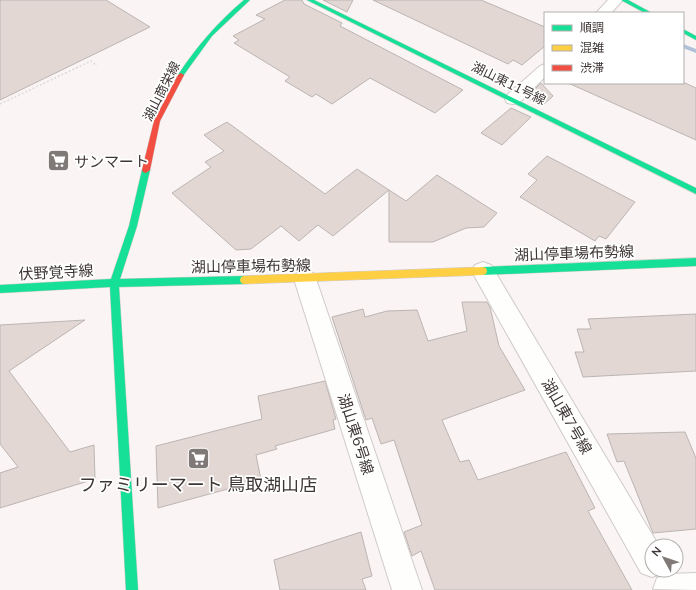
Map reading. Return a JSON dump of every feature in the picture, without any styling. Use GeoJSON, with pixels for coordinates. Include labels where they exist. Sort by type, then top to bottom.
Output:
{"type":"FeatureCollection","features":[{"type":"Feature","properties":{"kind":"street","name":"湖山商栄線"},"geometry":{"type":"LineString","coordinates":[[114,283],[133,226],[157,121],[177,81],[200,45],[225,18],[247,0]]}},
{"type":"Feature","properties":{"kind":"street","name":"湖山東11号線"},"geometry":{"type":"LineString","coordinates":[[310,0],[513,99],[696,191]]}},
{"type":"Feature","properties":{"kind":"street"},"geometry":{"type":"LineString","coordinates":[[604,12],[616,0]]}},
{"type":"Feature","properties":{"kind":"street"},"geometry":{"type":"LineString","coordinates":[[624,0],[647,12]]}},
{"type":"Feature","properties":{"kind":"street"},"geometry":{"type":"LineString","coordinates":[[684,32],[696,38]]}},
{"type":"Feature","properties":{"kind":"street"},"geometry":{"type":"LineString","coordinates":[[513,99],[544,70]]}},
{"type":"Feature","properties":{"kind":"street","name":"湖山停車場布勢線"},"geometry":{"type":"LineString","coordinates":[[114,283],[305,279],[696,262]]}},
{"type":"Feature","properties":{"kind":"street","name":"湖山東7号線"},"geometry":{"type":"LineString","coordinates":[[483,271],[644,548]]}},
{"type":"Feature","properties":{"kind":"street","name":"湖山東6号線"},"geometry":{"type":"LineString","coordinates":[[305,279],[407,590]]}},
{"type":"Feature","properties":{"kind":"street","name":"伏野覚寺線"},"geometry":{"type":"LineString","coordinates":[[0,289],[114,283]]}},
{"type":"Feature","properties":{"kind":"street"},"geometry":{"type":"LineString","coordinates":[[114,283],[132,590]]}},
{"type":"Feature","properties":{"kind":"path"},"geometry":{"type":"LineString","coordinates":[[0,104],[91,61],[96,66]]}},
{"type":"Feature","properties":{"kind":"building"},"geometry":{"type":"Polygon","coordinates":[[[0,0],[106,0],[150,27],[0,100],[0,0]]]}},
{"type":"Feature","properties":{"kind":"building"},"geometry":{"type":"Polygon","coordinates":[[[285,0],[302,0],[304,4],[342,23],[340,26],[463,90],[435,113],[370,78],[332,104],[316,94],[312,97],[285,81],[290,77],[234,43],[239,40],[233,36],[265,19],[256,15],[285,0]]]}},
{"type":"Feature","properties":{"kind":"building"},"geometry":{"type":"Polygon","coordinates":[[[323,0],[353,0],[347,12],[323,0]]]}},
{"type":"Feature","properties":{"kind":"building"},"geometry":{"type":"Polygon","coordinates":[[[373,0],[481,0],[544,27],[544,47],[522,65],[513,60],[508,64],[373,0]]]}},
{"type":"Feature","properties":{"kind":"building"},"geometry":{"type":"Polygon","coordinates":[[[541,83],[553,96],[542,106],[526,98],[541,83]]]}},
{"type":"Feature","properties":{"kind":"building"},"geometry":{"type":"Polygon","coordinates":[[[685,83],[696,88],[696,140],[570,84],[685,83]]]}},
{"type":"Feature","properties":{"kind":"building"},"geometry":{"type":"Polygon","coordinates":[[[511,108],[531,117],[502,145],[481,133],[511,108]]]}},
{"type":"Feature","properties":{"kind":"building"},"geometry":{"type":"Polygon","coordinates":[[[227,122],[325,194],[357,169],[389,190],[333,236],[318,225],[299,241],[281,226],[251,249],[236,250],[172,193],[211,167],[205,162],[224,151],[204,135],[227,122]]]}},
{"type":"Feature","properties":{"kind":"building"},"geometry":{"type":"Polygon","coordinates":[[[547,156],[635,202],[606,239],[599,236],[595,241],[520,197],[537,180],[528,174],[547,156]]]}},
{"type":"Feature","properties":{"kind":"building"},"geometry":{"type":"Polygon","coordinates":[[[437,175],[497,213],[484,227],[466,228],[433,242],[389,242],[389,190],[406,201],[437,175]]]}},
{"type":"Feature","properties":{"kind":"building"},"geometry":{"type":"Polygon","coordinates":[[[462,302],[487,302],[490,307],[499,346],[525,390],[442,420],[460,462],[469,460],[478,480],[566,452],[595,508],[588,511],[632,590],[435,590],[421,551],[412,556],[404,532],[422,525],[394,440],[381,444],[372,418],[366,420],[332,317],[363,309],[365,317],[387,311],[417,310],[428,341],[467,331],[462,302]]]}},
{"type":"Feature","properties":{"kind":"building"},"geometry":{"type":"Polygon","coordinates":[[[696,314],[696,371],[583,377],[575,352],[584,352],[577,329],[591,329],[588,319],[696,314]]]}},
{"type":"Feature","properties":{"kind":"building"},"geometry":{"type":"Polygon","coordinates":[[[85,320],[9,371],[70,452],[94,445],[95,479],[0,508],[0,473],[18,467],[0,444],[0,325],[85,320]]]}},
{"type":"Feature","properties":{"kind":"building"},"geometry":{"type":"Polygon","coordinates":[[[325,381],[336,419],[333,420],[335,429],[275,446],[277,449],[256,455],[261,480],[158,508],[156,446],[262,419],[258,396],[325,381]]]}},
{"type":"Feature","properties":{"kind":"building"},"geometry":{"type":"Polygon","coordinates":[[[685,432],[696,458],[696,529],[653,533],[624,461],[617,462],[607,434],[685,432]]]}},
{"type":"Feature","properties":{"kind":"building"},"geometry":{"type":"Polygon","coordinates":[[[361,532],[372,576],[362,579],[366,590],[280,590],[274,560],[361,532]]]}},
{"type":"Feature","properties":{"kind":"waterway"},"geometry":{"type":"LineString","coordinates":[[684,46],[696,51]]}},
{"type":"Feature","properties":{"kind":"traffic: fast"},"geometry":{"type":"LineString","coordinates":[[181,75],[210,35],[247,0]]}},
{"type":"Feature","properties":{"kind":"traffic: fast"},"geometry":{"type":"LineString","coordinates":[[310,0],[696,191]]}},
{"type":"Feature","properties":{"kind":"traffic: fast"},"geometry":{"type":"LineString","coordinates":[[624,0],[647,12]]}},
{"type":"Feature","properties":{"kind":"traffic: fast"},"geometry":{"type":"LineString","coordinates":[[684,32],[696,38]]}},
{"type":"Feature","properties":{"kind":"traffic: fast"},"geometry":{"type":"LineString","coordinates":[[132,590],[114,283],[133,226],[146,170]]}},
{"type":"Feature","properties":{"kind":"traffic: fast"},"geometry":{"type":"LineString","coordinates":[[483,271],[696,262]]}},
{"type":"Feature","properties":{"kind":"traffic: fast"},"geometry":{"type":"LineString","coordinates":[[0,289],[114,283],[244,280]]}},
{"type":"Feature","properties":{"kind":"traffic: slow"},"geometry":{"type":"LineString","coordinates":[[244,280],[483,271]]}},
{"type":"Feature","properties":{"kind":"traffic: jam"},"geometry":{"type":"LineString","coordinates":[[146,170],[157,121],[181,75]]}},
{"type":"Feature","properties":{"kind":"place","name":"サンマート"},"geometry":{"type":"Point","coordinates":[59,161]}},
{"type":"Feature","properties":{"kind":"place","name":"ファミリーマート 鳥取湖山店"},"geometry":{"type":"Point","coordinates":[198,459]}}]}
